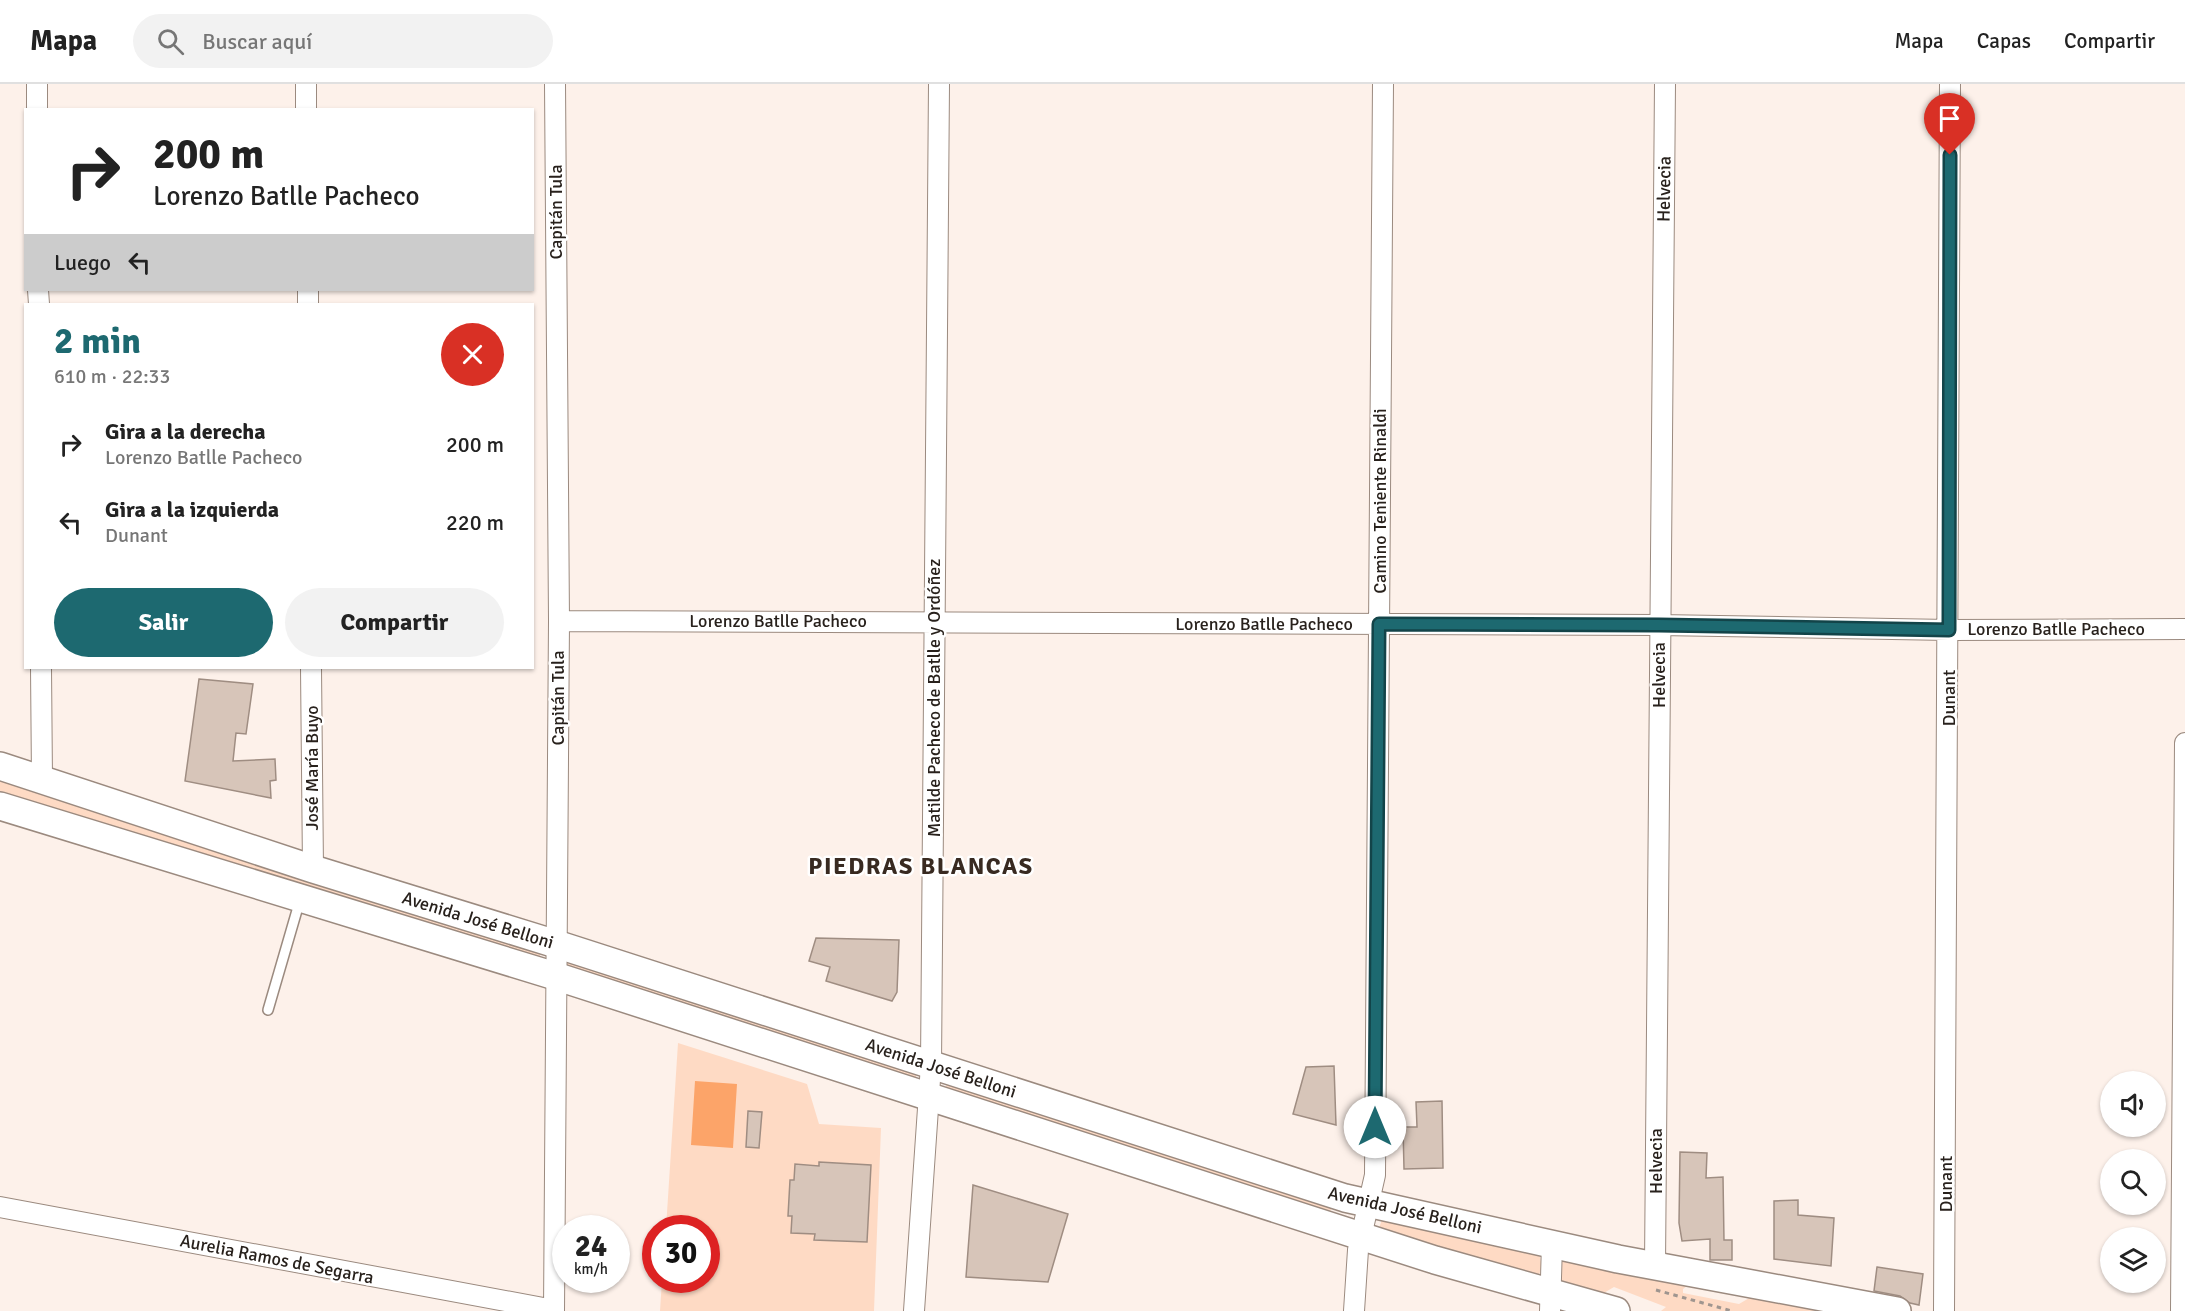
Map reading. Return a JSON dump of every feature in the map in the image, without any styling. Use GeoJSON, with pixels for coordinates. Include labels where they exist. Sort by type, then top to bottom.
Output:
{"type":"FeatureCollection","features":[{"type":"Feature","properties":{"kind":"main road","name":"Avenida José Belloni"},"geometry":{"type":"LineString","coordinates":[[0,766],[313,869],[556,944],[1345,1198],[1552,1244],[1897,1311]]}},
{"type":"Feature","properties":{"kind":"main road","name":"Avenida José Belloni"},"geometry":{"type":"LineString","coordinates":[[0,806],[555,976],[927,1095],[1361,1236],[1550,1302],[1616,1311]]}},
{"type":"Feature","properties":{"kind":"street"},"geometry":{"type":"LineString","coordinates":[[37,84],[37,108]]}},
{"type":"Feature","properties":{"kind":"street"},"geometry":{"type":"LineString","coordinates":[[306,84],[306,108]]}},
{"type":"Feature","properties":{"kind":"street","name":"Capitán Tula"},"geometry":{"type":"LineString","coordinates":[[554,1311],[559,621],[555,84]]}},
{"type":"Feature","properties":{"kind":"street","name":"Matilde Pacheco de Batlle y Ordóñez"},"geometry":{"type":"LineString","coordinates":[[914,1311],[927,1095],[931,1065],[939,84]]}},
{"type":"Feature","properties":{"kind":"street","name":"Camino Teniente Rinaldi"},"geometry":{"type":"LineString","coordinates":[[1354,1311],[1361,1236],[1375,1175],[1383,84]]}},
{"type":"Feature","properties":{"kind":"street","name":"Helvecia"},"geometry":{"type":"LineString","coordinates":[[1655,1265],[1665,84]]}},
{"type":"Feature","properties":{"kind":"street","name":"Dunant"},"geometry":{"type":"LineString","coordinates":[[1944,1311],[1950,84]]}},
{"type":"Feature","properties":{"kind":"street","name":"Lorenzo Batlle Pacheco"},"geometry":{"type":"LineString","coordinates":[[559,621],[1659,625],[1949,630],[2185,629]]}},
{"type":"Feature","properties":{"kind":"street"},"geometry":{"type":"LineString","coordinates":[[41,669],[42,779]]}},
{"type":"Feature","properties":{"kind":"street","name":"José María Buyo"},"geometry":{"type":"LineString","coordinates":[[311,669],[313,869]]}},
{"type":"Feature","properties":{"kind":"street"},"geometry":{"type":"LineString","coordinates":[[2181,1311],[2185,743]]}},
{"type":"Feature","properties":{"kind":"street","name":"Aurelia Ramos de Segarra"},"geometry":{"type":"LineString","coordinates":[[0,1208],[554,1311]]}},
{"type":"Feature","properties":{"kind":"street"},"geometry":{"type":"LineString","coordinates":[[1550,1302],[1552,1244]]}},
{"type":"Feature","properties":{"kind":"lane"},"geometry":{"type":"LineString","coordinates":[[268,1010],[301,898]]}},
{"type":"Feature","properties":{"kind":"shaded area"},"geometry":{"type":"Polygon","coordinates":[[[0,773],[541,953],[538,961],[0,796],[0,773]]]}},
{"type":"Feature","properties":{"kind":"shaded area"},"geometry":{"type":"Polygon","coordinates":[[[563,958],[917,1073],[915,1081],[910,1085],[561,964],[563,958]]]}},
{"type":"Feature","properties":{"kind":"shaded area"},"geometry":{"type":"Polygon","coordinates":[[[678,1043],[807,1084],[819,1124],[881,1128],[874,1311],[660,1311],[661,1293],[720,1293],[720,1215],[667,1215],[678,1043]]]}},
{"type":"Feature","properties":{"kind":"shaded area"},"geometry":{"type":"Polygon","coordinates":[[[695,1081],[737,1084],[733,1148],[691,1145],[695,1081]]]}},
{"type":"Feature","properties":{"kind":"shaded area"},"geometry":{"type":"Polygon","coordinates":[[[949,1081],[1333,1206],[1329,1213],[944,1090],[949,1081]]]}},
{"type":"Feature","properties":{"kind":"shaded area"},"geometry":{"type":"Polygon","coordinates":[[[1385,1211],[1538,1251],[1541,1271],[1537,1277],[1378,1231],[1385,1211]]]}},
{"type":"Feature","properties":{"kind":"shaded area"},"geometry":{"type":"Polygon","coordinates":[[[1564,1255],[1695,1280],[1683,1289],[1683,1293],[1739,1304],[1756,1294],[1852,1311],[1661,1311],[1666,1307],[1614,1287],[1597,1297],[1555,1279],[1558,1260],[1564,1255]]]}},
{"type":"Feature","properties":{"kind":"building"},"geometry":{"type":"Polygon","coordinates":[[[199,679],[253,684],[246,734],[236,733],[233,761],[275,759],[276,780],[270,781],[271,798],[185,781],[199,679]]]}},
{"type":"Feature","properties":{"kind":"building"},"geometry":{"type":"Polygon","coordinates":[[[816,938],[899,940],[897,992],[892,1001],[826,981],[830,967],[809,961],[816,938]]]}},
{"type":"Feature","properties":{"kind":"building"},"geometry":{"type":"Polygon","coordinates":[[[1334,1066],[1336,1125],[1293,1114],[1306,1067],[1334,1066]]]}},
{"type":"Feature","properties":{"kind":"building"},"geometry":{"type":"Polygon","coordinates":[[[1442,1101],[1443,1168],[1404,1169],[1403,1127],[1417,1127],[1416,1102],[1442,1101]]]}},
{"type":"Feature","properties":{"kind":"building"},"geometry":{"type":"Polygon","coordinates":[[[748,1111],[762,1112],[759,1148],[746,1147],[748,1111]]]}},
{"type":"Feature","properties":{"kind":"building"},"geometry":{"type":"Polygon","coordinates":[[[1680,1152],[1707,1153],[1706,1178],[1723,1177],[1724,1240],[1732,1240],[1732,1260],[1710,1260],[1710,1239],[1682,1241],[1679,1223],[1680,1152]]]}},
{"type":"Feature","properties":{"kind":"building"},"geometry":{"type":"Polygon","coordinates":[[[819,1162],[871,1165],[867,1242],[814,1240],[815,1234],[791,1233],[792,1216],[788,1216],[790,1180],[794,1180],[795,1164],[819,1166],[819,1162]]]}},
{"type":"Feature","properties":{"kind":"building"},"geometry":{"type":"Polygon","coordinates":[[[973,1185],[1068,1214],[1048,1282],[966,1277],[973,1185]]]}},
{"type":"Feature","properties":{"kind":"building"},"geometry":{"type":"Polygon","coordinates":[[[1798,1200],[1798,1215],[1834,1218],[1831,1266],[1774,1259],[1774,1201],[1798,1200]]]}},
{"type":"Feature","properties":{"kind":"building"},"geometry":{"type":"Polygon","coordinates":[[[1877,1267],[1923,1274],[1919,1305],[1910,1303],[1900,1296],[1874,1291],[1877,1267]]]}},
{"type":"Feature","properties":{"kind":"district","name":"PIEDRAS BLANCAS"},"geometry":{"type":"Point","coordinates":[921,866]}},
{"type":"Feature","properties":{"kind":"route"},"geometry":{"type":"LineString","coordinates":[[1375,1127],[1379,624],[1659,625],[1949,630],[1950,155]]}}]}
